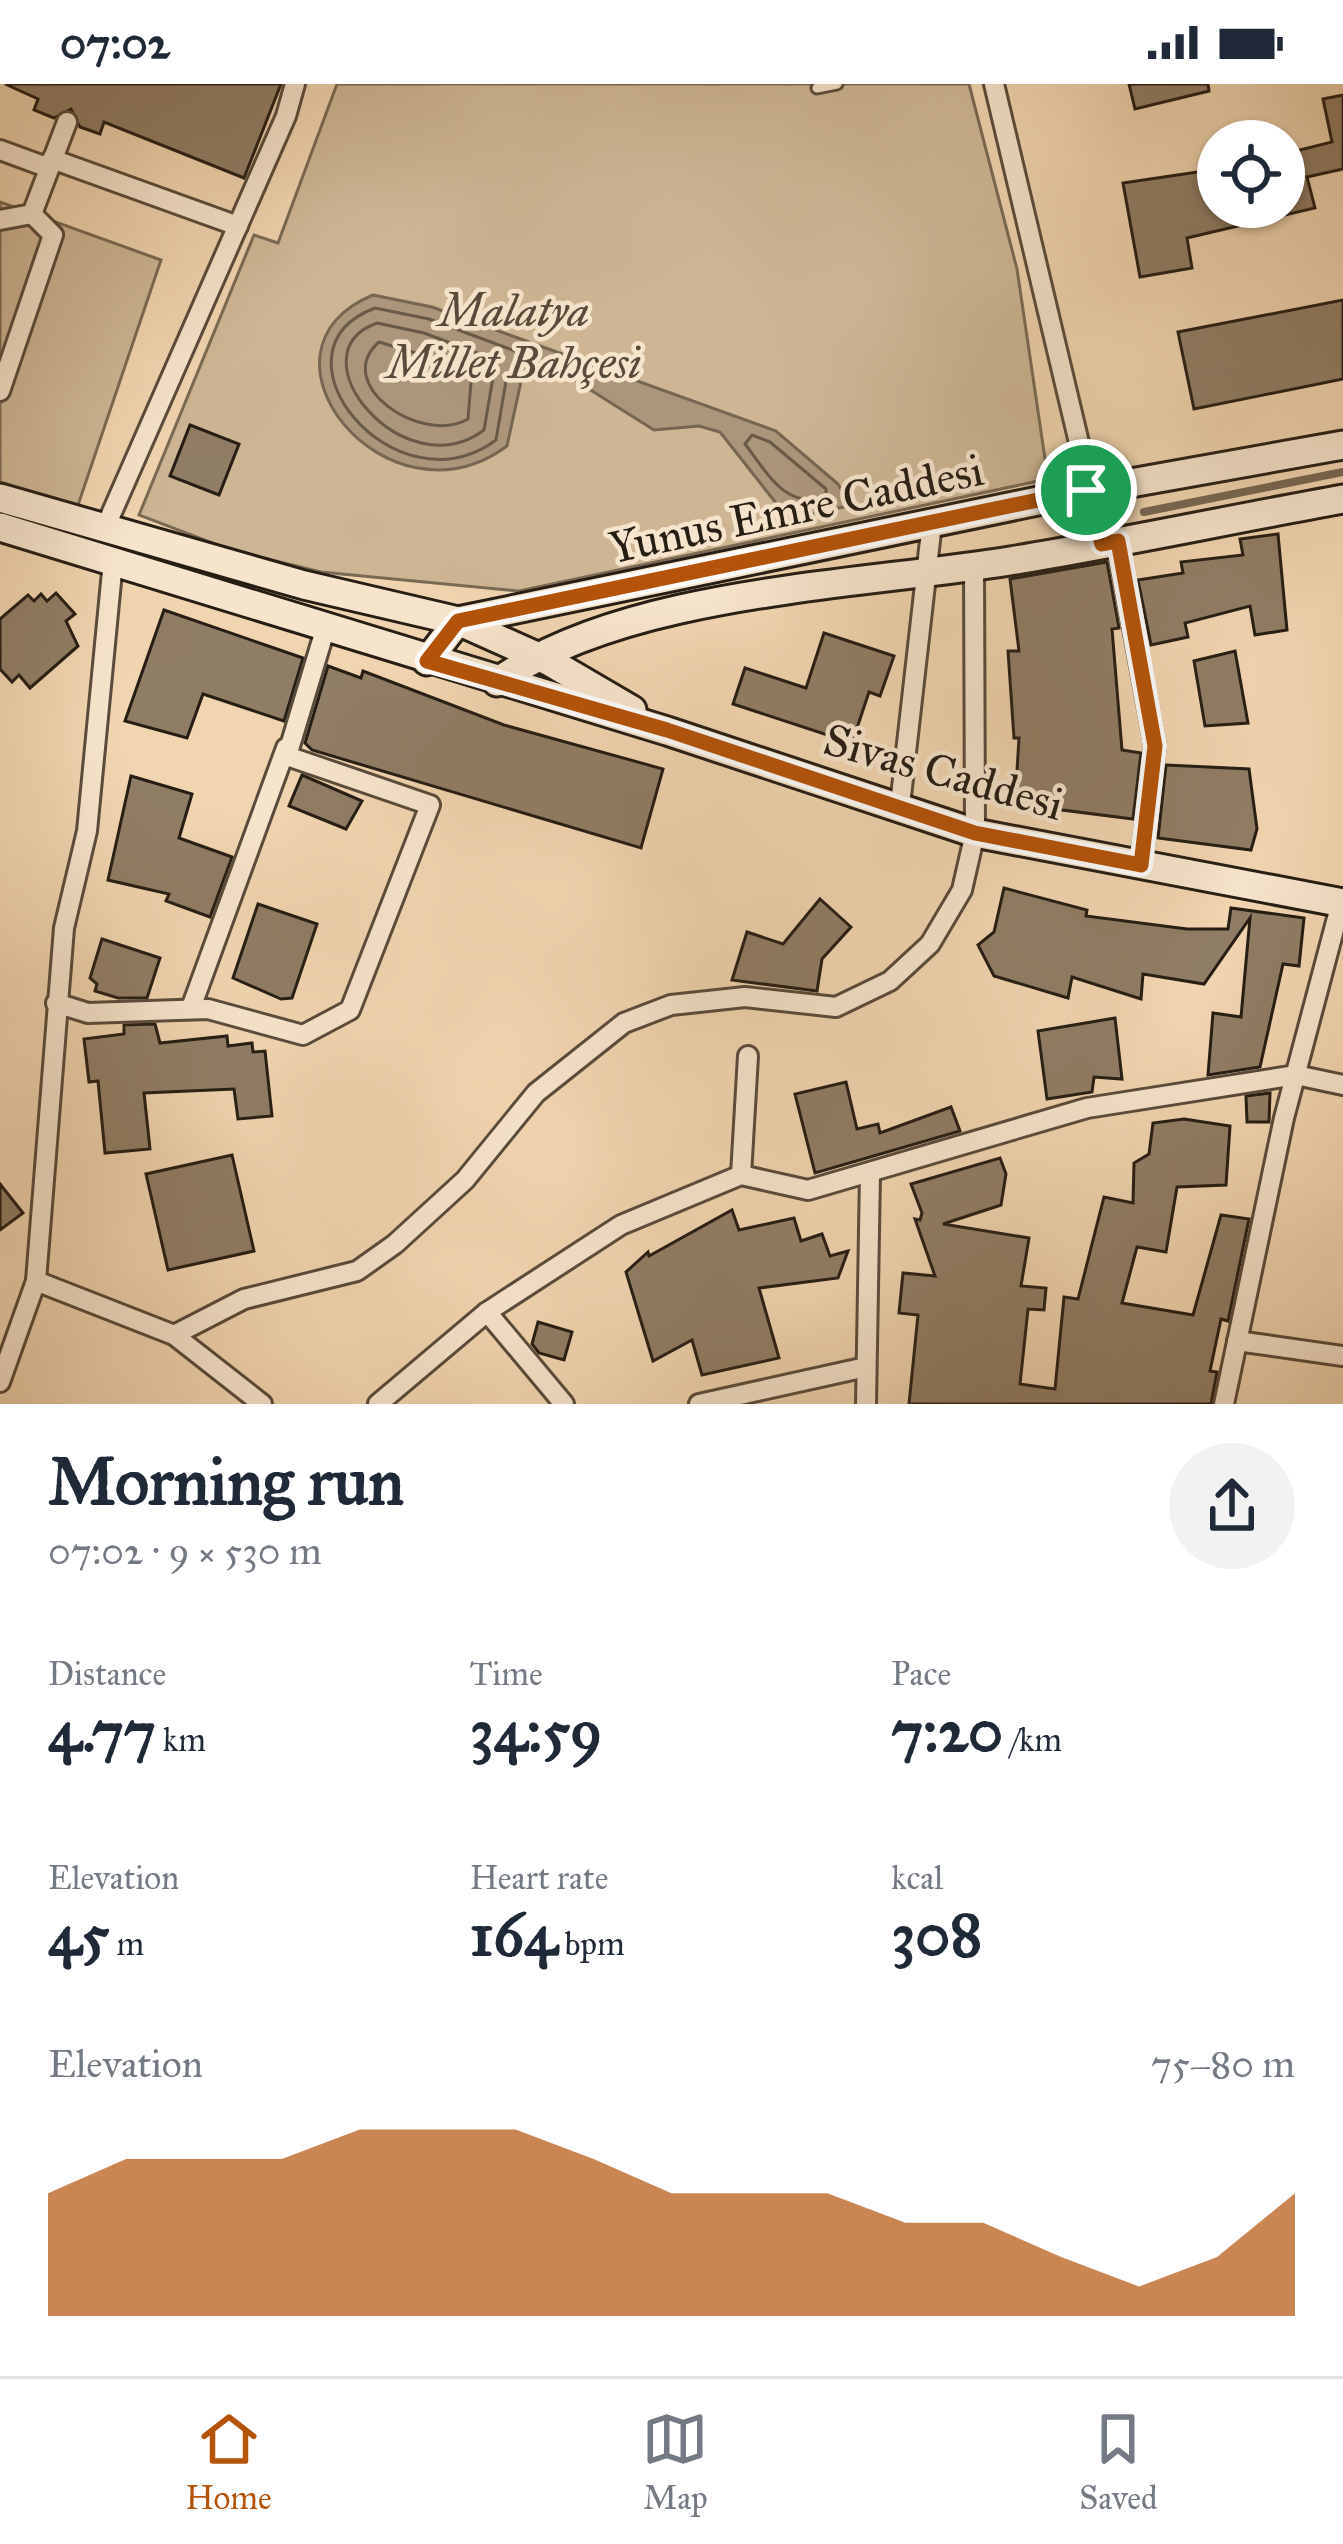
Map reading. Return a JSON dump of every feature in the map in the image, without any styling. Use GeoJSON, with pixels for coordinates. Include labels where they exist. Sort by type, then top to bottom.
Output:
{"type":"FeatureCollection","features":[{"type":"Feature","properties":{"kind":"main road","name":"Yunus Emre Caddesi"},"geometry":{"type":"LineString","coordinates":[[458,621],[1086,490],[1343,445]]}},
{"type":"Feature","properties":{"kind":"main road"},"geometry":{"type":"LineString","coordinates":[[0,497],[458,621],[534,656],[667,730]]}},
{"type":"Feature","properties":{"kind":"main road","name":"Yunus Emre Caddesi"},"geometry":{"type":"LineString","coordinates":[[497,682],[534,656],[648,618],[974,566],[1343,499]]}},
{"type":"Feature","properties":{"kind":"main road"},"geometry":{"type":"LineString","coordinates":[[0,527],[325,630],[667,730]]}},
{"type":"Feature","properties":{"kind":"main road"},"geometry":{"type":"LineString","coordinates":[[427,661],[458,621]]}},
{"type":"Feature","properties":{"kind":"main road","name":"Sivas Caddesi"},"geometry":{"type":"LineString","coordinates":[[667,730],[975,833],[1342,903]]}},
{"type":"Feature","properties":{"kind":"street"},"geometry":{"type":"LineString","coordinates":[[105,528],[295,84]]}},
{"type":"Feature","properties":{"kind":"street"},"geometry":{"type":"LineString","coordinates":[[994,84],[1086,490],[1110,542],[1155,746],[1141,865]]}},
{"type":"Feature","properties":{"kind":"street"},"geometry":{"type":"LineString","coordinates":[[32,214],[67,122]]}},
{"type":"Feature","properties":{"kind":"street"},"geometry":{"type":"LineString","coordinates":[[0,150],[238,226]]}},
{"type":"Feature","properties":{"kind":"street"},"geometry":{"type":"LineString","coordinates":[[0,220],[32,214]]}},
{"type":"Feature","properties":{"kind":"street"},"geometry":{"type":"LineString","coordinates":[[0,391],[53,235],[32,214]]}},
{"type":"Feature","properties":{"kind":"street"},"geometry":{"type":"LineString","coordinates":[[900,805],[932,524]]}},
{"type":"Feature","properties":{"kind":"street"},"geometry":{"type":"LineString","coordinates":[[0,1382],[36,1281],[64,928],[87,831],[113,561]]}},
{"type":"Feature","properties":{"kind":"street"},"geometry":{"type":"LineString","coordinates":[[174,1335],[244,1299],[357,1270],[395,1244],[465,1180],[536,1093],[624,1023],[671,1005],[745,997],[836,1007],[890,981],[930,944],[962,890],[975,833],[974,566]]}},
{"type":"Feature","properties":{"kind":"street"},"geometry":{"type":"LineString","coordinates":[[191,1008],[325,630]]}},
{"type":"Feature","properties":{"kind":"street"},"geometry":{"type":"LineString","coordinates":[[57,1004],[88,1013],[191,1008],[303,1035],[350,1010],[430,806],[287,756],[286,748]]}},
{"type":"Feature","properties":{"kind":"street"},"geometry":{"type":"LineString","coordinates":[[1224,1404],[1295,1075],[1342,903]]}},
{"type":"Feature","properties":{"kind":"street"},"geometry":{"type":"LineString","coordinates":[[741,1175],[748,1056]]}},
{"type":"Feature","properties":{"kind":"street"},"geometry":{"type":"LineString","coordinates":[[378,1404],[487,1312],[621,1225],[741,1175],[808,1190],[1087,1108],[1295,1075],[1343,1085]]}},
{"type":"Feature","properties":{"kind":"street"},"geometry":{"type":"LineString","coordinates":[[866,1404],[870,1174]]}},
{"type":"Feature","properties":{"kind":"street"},"geometry":{"type":"LineString","coordinates":[[36,1281],[174,1335],[262,1404]]}},
{"type":"Feature","properties":{"kind":"street"},"geometry":{"type":"LineString","coordinates":[[487,1312],[564,1404]]}},
{"type":"Feature","properties":{"kind":"street"},"geometry":{"type":"LineString","coordinates":[[1238,1341],[1343,1356]]}},
{"type":"Feature","properties":{"kind":"street"},"geometry":{"type":"LineString","coordinates":[[699,1404],[866,1367]]}},
{"type":"Feature","properties":{"kind":"lane"},"geometry":{"type":"LineString","coordinates":[[817,88],[837,84]]}},
{"type":"Feature","properties":{"kind":"green space","name":"Malatya Millet Bahçesi"},"geometry":{"type":"Polygon","coordinates":[[[337,84],[969,84],[1017,269],[1048,479],[519,591],[321,572],[228,549],[139,515],[254,235],[278,243],[337,84]]]}},
{"type":"Feature","properties":{"kind":"green space"},"geometry":{"type":"Polygon","coordinates":[[[0,202],[161,260],[78,505],[0,482],[0,202]]]}},
{"type":"Feature","properties":{"kind":"water"},"geometry":{"type":"Polygon","coordinates":[[[373,295],[432,307],[776,431],[838,484],[850,506],[802,515],[776,503],[720,432],[699,426],[654,430],[554,367],[536,367],[522,377],[507,446],[461,467],[416,468],[376,452],[344,425],[324,391],[320,355],[335,321],[373,295]]]}},
{"type":"Feature","properties":{"kind":"building"},"geometry":{"type":"Polygon","coordinates":[[[5,84],[281,84],[244,178],[104,122],[100,134],[80,127],[71,109],[54,118],[34,110],[38,99],[5,84]]]}},
{"type":"Feature","properties":{"kind":"building"},"geometry":{"type":"Polygon","coordinates":[[[1129,84],[1208,84],[1209,91],[1135,109],[1129,84]]]}},
{"type":"Feature","properties":{"kind":"building"},"geometry":{"type":"Polygon","coordinates":[[[1343,95],[1343,169],[1307,177],[1315,208],[1305,210],[1305,149],[1332,142],[1323,99],[1343,95]]]}},
{"type":"Feature","properties":{"kind":"building"},"geometry":{"type":"Polygon","coordinates":[[[1197,172],[1197,228],[1230,228],[1187,238],[1192,268],[1140,277],[1123,183],[1197,172]]]}},
{"type":"Feature","properties":{"kind":"building"},"geometry":{"type":"Polygon","coordinates":[[[1343,300],[1343,379],[1194,409],[1178,332],[1343,300]]]}},
{"type":"Feature","properties":{"kind":"building"},"geometry":{"type":"Polygon","coordinates":[[[190,425],[239,444],[219,495],[170,476],[190,425]]]}},
{"type":"Feature","properties":{"kind":"building"},"geometry":{"type":"Polygon","coordinates":[[[1278,534],[1287,630],[1255,635],[1250,606],[1185,623],[1188,637],[1151,645],[1138,580],[1183,573],[1181,562],[1243,555],[1240,539],[1278,534]]]}},
{"type":"Feature","properties":{"kind":"building"},"geometry":{"type":"Polygon","coordinates":[[[1107,562],[1119,628],[1112,629],[1122,750],[1141,753],[1133,819],[1015,804],[1019,738],[1014,738],[1008,651],[1019,651],[1010,579],[1107,562]]]}},
{"type":"Feature","properties":{"kind":"building"},"geometry":{"type":"Polygon","coordinates":[[[56,593],[75,614],[66,621],[78,646],[30,688],[19,675],[12,682],[0,669],[0,619],[28,595],[34,601],[41,594],[47,601],[56,593]]]}},
{"type":"Feature","properties":{"kind":"building"},"geometry":{"type":"Polygon","coordinates":[[[164,610],[303,658],[284,721],[203,694],[187,738],[125,721],[164,610]]]}},
{"type":"Feature","properties":{"kind":"building"},"geometry":{"type":"Polygon","coordinates":[[[824,633],[894,656],[880,696],[869,692],[852,743],[733,704],[745,668],[806,688],[824,633]]]}},
{"type":"Feature","properties":{"kind":"building"},"geometry":{"type":"Polygon","coordinates":[[[1235,651],[1248,723],[1205,726],[1194,661],[1235,651]]]}},
{"type":"Feature","properties":{"kind":"building"},"geometry":{"type":"Polygon","coordinates":[[[328,666],[361,678],[363,671],[504,725],[663,769],[641,848],[312,750],[305,743],[328,666]]]}},
{"type":"Feature","properties":{"kind":"building"},"geometry":{"type":"Polygon","coordinates":[[[1166,765],[1249,769],[1257,829],[1251,850],[1158,838],[1166,765]]]}},
{"type":"Feature","properties":{"kind":"building"},"geometry":{"type":"Polygon","coordinates":[[[302,775],[362,801],[346,829],[289,806],[302,775]]]}},
{"type":"Feature","properties":{"kind":"building"},"geometry":{"type":"Polygon","coordinates":[[[131,776],[192,794],[179,838],[232,857],[210,917],[166,901],[169,894],[108,880],[131,776]]]}},
{"type":"Feature","properties":{"kind":"building"},"geometry":{"type":"Polygon","coordinates":[[[1004,888],[1087,910],[1086,916],[1187,929],[1228,929],[1231,908],[1304,918],[1299,966],[1283,964],[1260,1067],[1208,1075],[1213,1013],[1241,1017],[1250,918],[1204,984],[1143,974],[1141,999],[1072,977],[1068,998],[994,976],[978,945],[994,932],[1004,888]]]}},
{"type":"Feature","properties":{"kind":"building"},"geometry":{"type":"Polygon","coordinates":[[[820,899],[851,927],[822,959],[817,991],[732,980],[747,932],[783,944],[820,899]]]}},
{"type":"Feature","properties":{"kind":"building"},"geometry":{"type":"Polygon","coordinates":[[[258,904],[317,924],[292,998],[281,999],[233,978],[258,904]]]}},
{"type":"Feature","properties":{"kind":"building"},"geometry":{"type":"Polygon","coordinates":[[[102,939],[160,958],[147,998],[118,998],[95,991],[97,984],[90,978],[102,939]]]}},
{"type":"Feature","properties":{"kind":"building"},"geometry":{"type":"Polygon","coordinates":[[[1115,1018],[1122,1079],[1094,1077],[1092,1092],[1047,1099],[1038,1031],[1115,1018]]]}},
{"type":"Feature","properties":{"kind":"building"},"geometry":{"type":"Polygon","coordinates":[[[155,1024],[160,1043],[227,1036],[228,1046],[252,1043],[253,1052],[265,1051],[272,1116],[238,1119],[234,1089],[144,1093],[150,1149],[105,1153],[98,1081],[89,1082],[84,1039],[124,1034],[124,1025],[155,1024]]]}},
{"type":"Feature","properties":{"kind":"building"},"geometry":{"type":"Polygon","coordinates":[[[846,1082],[857,1129],[878,1124],[880,1133],[951,1107],[960,1131],[815,1173],[795,1094],[846,1082]]]}},
{"type":"Feature","properties":{"kind":"building"},"geometry":{"type":"Polygon","coordinates":[[[1270,1093],[1269,1122],[1247,1122],[1246,1096],[1270,1093]]]}},
{"type":"Feature","properties":{"kind":"building"},"geometry":{"type":"Polygon","coordinates":[[[1184,1119],[1230,1126],[1226,1185],[1177,1187],[1166,1252],[1137,1247],[1122,1303],[1193,1315],[1221,1215],[1249,1219],[1228,1321],[1221,1319],[1210,1371],[1217,1372],[1211,1404],[909,1404],[918,1315],[899,1313],[903,1273],[935,1276],[915,1219],[920,1220],[922,1213],[911,1184],[1000,1158],[1006,1174],[1001,1205],[943,1224],[1029,1238],[1021,1286],[1046,1288],[1044,1310],[1028,1309],[1020,1384],[1055,1389],[1064,1297],[1078,1299],[1104,1197],[1133,1203],[1134,1163],[1149,1154],[1153,1123],[1184,1119]]]}},
{"type":"Feature","properties":{"kind":"building"},"geometry":{"type":"Polygon","coordinates":[[[232,1155],[254,1251],[168,1270],[146,1174],[232,1155]]]}},
{"type":"Feature","properties":{"kind":"building"},"geometry":{"type":"Polygon","coordinates":[[[0,1184],[23,1213],[0,1230],[0,1184]]]}},
{"type":"Feature","properties":{"kind":"building"},"geometry":{"type":"Polygon","coordinates":[[[732,1210],[739,1230],[794,1218],[801,1241],[822,1234],[830,1256],[848,1251],[838,1278],[759,1288],[779,1358],[702,1375],[692,1340],[653,1361],[626,1272],[648,1252],[649,1256],[732,1210]]]}},
{"type":"Feature","properties":{"kind":"building"},"geometry":{"type":"Polygon","coordinates":[[[538,1322],[572,1332],[564,1360],[539,1353],[532,1344],[538,1322]]]}},
{"type":"Feature","properties":{"kind":"waterway"},"geometry":{"type":"LineString","coordinates":[[1144,512],[1343,472]]}},
{"type":"Feature","properties":{"kind":"route"},"geometry":{"type":"LineString","coordinates":[[1086,490],[1102,544],[1118,541],[1155,746],[1141,865],[975,833],[667,730],[427,661],[458,621],[1086,490]]}}]}
